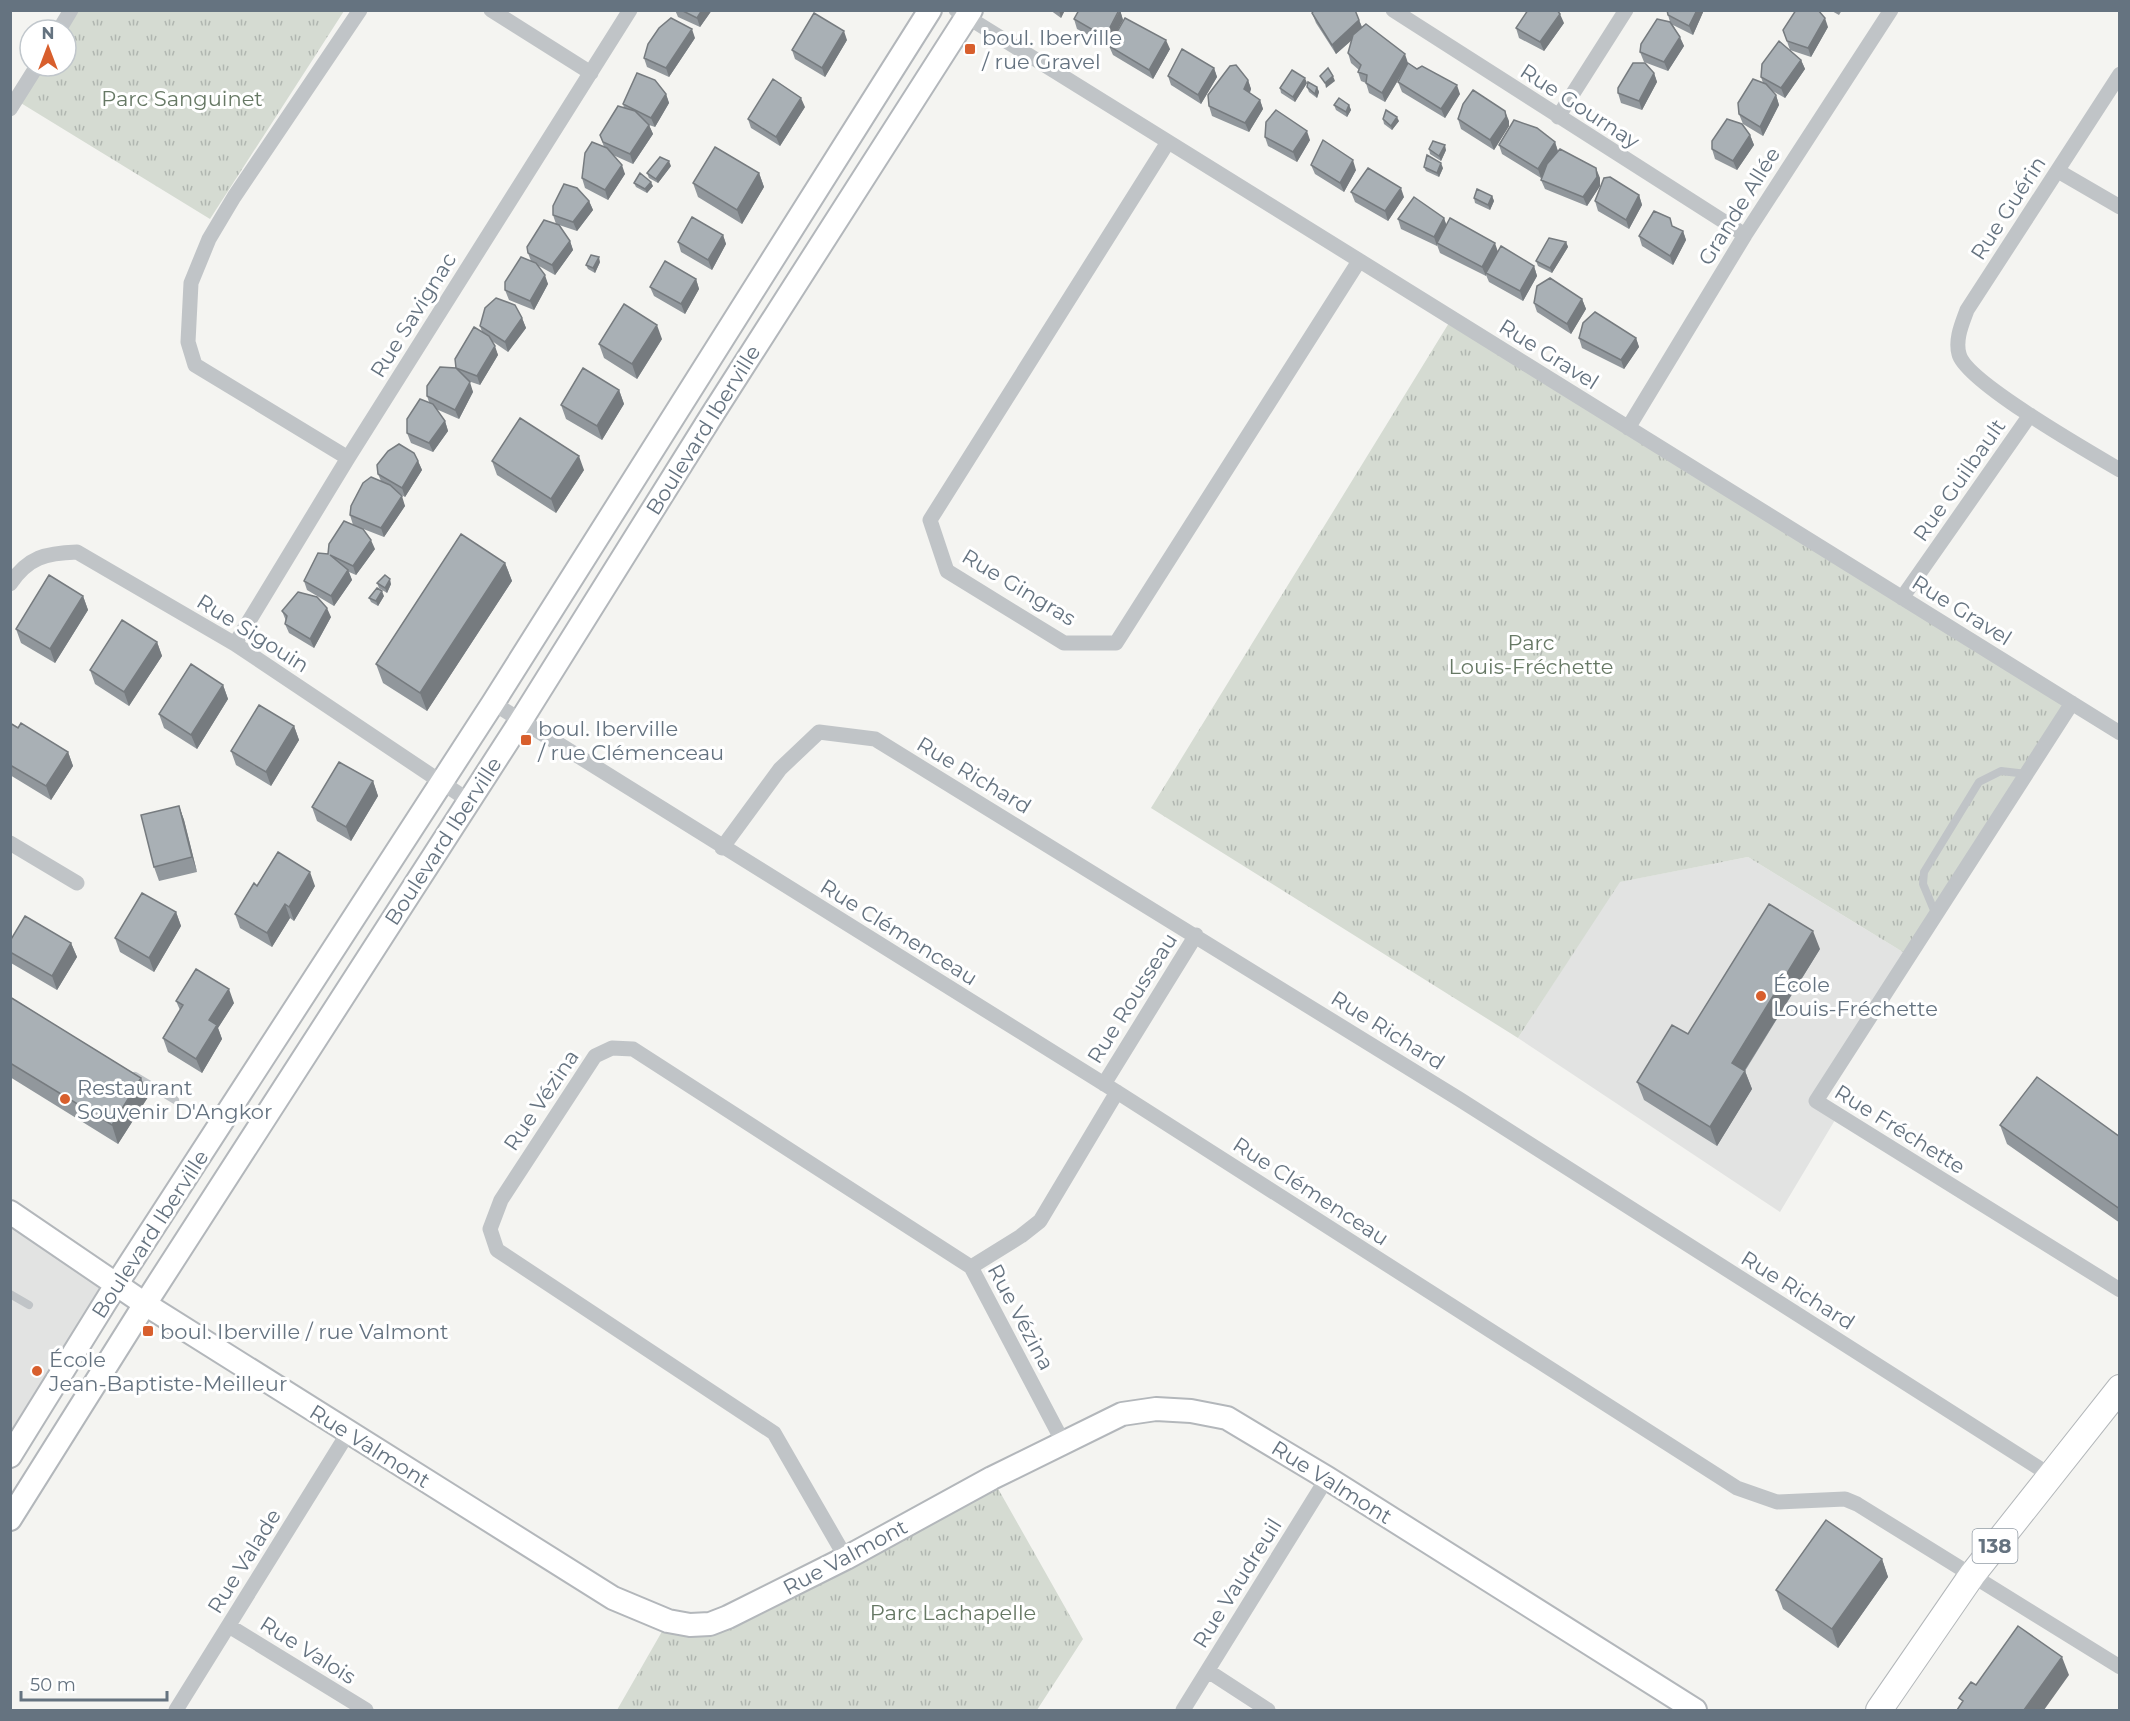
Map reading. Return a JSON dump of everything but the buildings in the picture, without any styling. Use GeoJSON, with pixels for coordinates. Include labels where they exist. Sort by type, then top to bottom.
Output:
{"type":"FeatureCollection","features":[{"type":"Feature","properties":{"kind":"main road","name":"138"},"geometry":{"type":"LineString","coordinates":[[1879,1710],[1972,1575],[2120,1388]]}},
{"type":"Feature","properties":{"kind":"street"},"geometry":{"type":"LineString","coordinates":[[348,458],[195,365],[188,342],[191,283],[209,239],[234,197],[360,10]]}},
{"type":"Feature","properties":{"kind":"street"},"geometry":{"type":"LineString","coordinates":[[491,10],[591,73]]}},
{"type":"Feature","properties":{"kind":"street","name":"Rue Savignac"},"geometry":{"type":"LineString","coordinates":[[236,645],[348,458],[630,10]]}},
{"type":"Feature","properties":{"kind":"street","name":"Boulevard Iberville"},"geometry":{"type":"LineString","coordinates":[[10,1456],[116,1285],[493,703],[930,10]]}},
{"type":"Feature","properties":{"kind":"street","name":"Rue Gournay"},"geometry":{"type":"LineString","coordinates":[[1393,10],[1745,235]]}},
{"type":"Feature","properties":{"kind":"street"},"geometry":{"type":"LineString","coordinates":[[1558,117],[1626,10]]}},
{"type":"Feature","properties":{"kind":"street","name":"Grande Allée"},"geometry":{"type":"LineString","coordinates":[[1628,428],[1745,235],[1890,10]]}},
{"type":"Feature","properties":{"kind":"street","name":"Boulevard Iberville"},"geometry":{"type":"LineString","coordinates":[[10,1519],[145,1304],[520,722],[964,13]]}},
{"type":"Feature","properties":{"kind":"street","name":"Rue Gravel"},"geometry":{"type":"LineString","coordinates":[[964,13],[2120,733]]}},
{"type":"Feature","properties":{"kind":"street","name":"Rue Guérin"},"geometry":{"type":"LineString","coordinates":[[2030,415],[1969,371],[1959,357],[1957,340],[1967,310],[2120,74]]}},
{"type":"Feature","properties":{"kind":"street"},"geometry":{"type":"LineString","coordinates":[[10,109],[29,78]]}},
{"type":"Feature","properties":{"kind":"street","name":"Rue Gingras"},"geometry":{"type":"LineString","coordinates":[[1168,142],[930,520],[947,571],[1064,643],[1116,643],[1359,261]]}},
{"type":"Feature","properties":{"kind":"street"},"geometry":{"type":"LineString","coordinates":[[2058,171],[2120,207]]}},
{"type":"Feature","properties":{"kind":"street"},"geometry":{"type":"LineString","coordinates":[[2030,415],[2120,470]]}},
{"type":"Feature","properties":{"kind":"street","name":"Rue Guilbault"},"geometry":{"type":"LineString","coordinates":[[1902,598],[2030,415]]}},
{"type":"Feature","properties":{"kind":"street","name":"Rue Sigouin"},"geometry":{"type":"LineString","coordinates":[[10,584],[22,566],[54,553],[77,552],[236,645],[468,800]]}},
{"type":"Feature","properties":{"kind":"street","name":"Rue Clémenceau"},"geometry":{"type":"LineString","coordinates":[[493,703],[520,722],[1110,1088],[1737,1488],[1777,1502],[1845,1499],[2120,1667]]}},
{"type":"Feature","properties":{"kind":"street","name":"Rue Fréchette"},"geometry":{"type":"LineString","coordinates":[[2072,703],[1816,1101],[2120,1290]]}},
{"type":"Feature","properties":{"kind":"street","name":"Rue Richard"},"geometry":{"type":"LineString","coordinates":[[722,848],[780,769],[819,732],[875,739],[1196,935],[2049,1475]]}},
{"type":"Feature","properties":{"kind":"street"},"geometry":{"type":"LineString","coordinates":[[10,843],[76,883]]}},
{"type":"Feature","properties":{"kind":"street","name":"Rue Rousseau"},"geometry":{"type":"LineString","coordinates":[[971,1267],[1021,1236],[1040,1221],[1110,1088],[1196,935]]}},
{"type":"Feature","properties":{"kind":"street","name":"Rue Vézina"},"geometry":{"type":"LineString","coordinates":[[846,1558],[774,1433],[497,1250],[490,1229],[501,1200],[595,1056],[612,1047],[633,1049],[971,1267],[1063,1442]]}},
{"type":"Feature","properties":{"kind":"street","name":"Rue Valmont"},"geometry":{"type":"LineString","coordinates":[[10,1212],[145,1304],[613,1598],[668,1621],[690,1625],[711,1624],[846,1558],[1063,1442],[1122,1414],[1156,1409],[1191,1411],[1227,1418],[1327,1478],[1695,1710]]}},
{"type":"Feature","properties":{"kind":"street","name":"Rue Valade"},"geometry":{"type":"LineString","coordinates":[[176,1710],[348,1433]]}},
{"type":"Feature","properties":{"kind":"street","name":"Rue Vaudreuil"},"geometry":{"type":"LineString","coordinates":[[1183,1710],[1327,1478]]}},
{"type":"Feature","properties":{"kind":"street","name":"Rue Valois"},"geometry":{"type":"LineString","coordinates":[[229,1626],[366,1710]]}},
{"type":"Feature","properties":{"kind":"street"},"geometry":{"type":"LineString","coordinates":[[1208,1671],[1268,1710]]}},
{"type":"Feature","properties":{"kind":"lane"},"geometry":{"type":"LineString","coordinates":[[1936,915],[1923,884],[1924,872],[1979,782],[2001,771],[2026,774]]}},
{"type":"Feature","properties":{"kind":"lane"},"geometry":{"type":"LineString","coordinates":[[124,1070],[175,1100]]}},
{"type":"Feature","properties":{"kind":"lane"},"geometry":{"type":"LineString","coordinates":[[10,1294],[29,1305]]}},
{"type":"Feature","properties":{"kind":"shaded area"},"geometry":{"type":"Polygon","coordinates":[[[1748,857],[1911,957],[1817,1101],[1838,1115],[1780,1212],[1518,1038],[1619,882],[1748,857]]]}},
{"type":"Feature","properties":{"kind":"shaded area","name":"École Jean-Baptiste-Meilleur"},"geometry":{"type":"Polygon","coordinates":[[[11,1212],[116,1285],[11,1456],[11,1212]]]}},
{"type":"Feature","properties":{"kind":"green space","name":"Parc Sanguinet"},"geometry":{"type":"Polygon","coordinates":[[[65,11],[344,11],[210,219],[11,97],[23,78],[78,78],[78,18],[65,18],[65,11]]]}},
{"type":"Feature","properties":{"kind":"green space","name":"Parc Louis-Fréchette"},"geometry":{"type":"Polygon","coordinates":[[[1452,318],[2072,703],[1911,957],[1748,857],[1620,882],[1518,1038],[1151,808],[1452,318]]]}},
{"type":"Feature","properties":{"kind":"green space","name":"Parc Lachapelle"},"geometry":{"type":"Polygon","coordinates":[[[992,1478],[1083,1639],[1037,1710],[617,1710],[668,1621],[690,1625],[992,1478]]]}},
{"type":"Feature","properties":{"kind":"place","name":"boul. Iberville / rue Gravel"},"geometry":{"type":"Point","coordinates":[970,49]}},
{"type":"Feature","properties":{"kind":"place","name":"boul. Iberville / rue Clémenceau"},"geometry":{"type":"Point","coordinates":[526,740]}},
{"type":"Feature","properties":{"kind":"place","name":"École Louis-Fréchette"},"geometry":{"type":"Point","coordinates":[1761,996]}},
{"type":"Feature","properties":{"kind":"place","name":"Restaurant Souvenir D'Angkor"},"geometry":{"type":"Point","coordinates":[65,1099]}},
{"type":"Feature","properties":{"kind":"place","name":"boul. Iberville / rue Valmont"},"geometry":{"type":"Point","coordinates":[148,1331]}},
{"type":"Feature","properties":{"kind":"place","name":"École Jean-Baptiste-Meilleur"},"geometry":{"type":"Point","coordinates":[37,1371]}}]}
